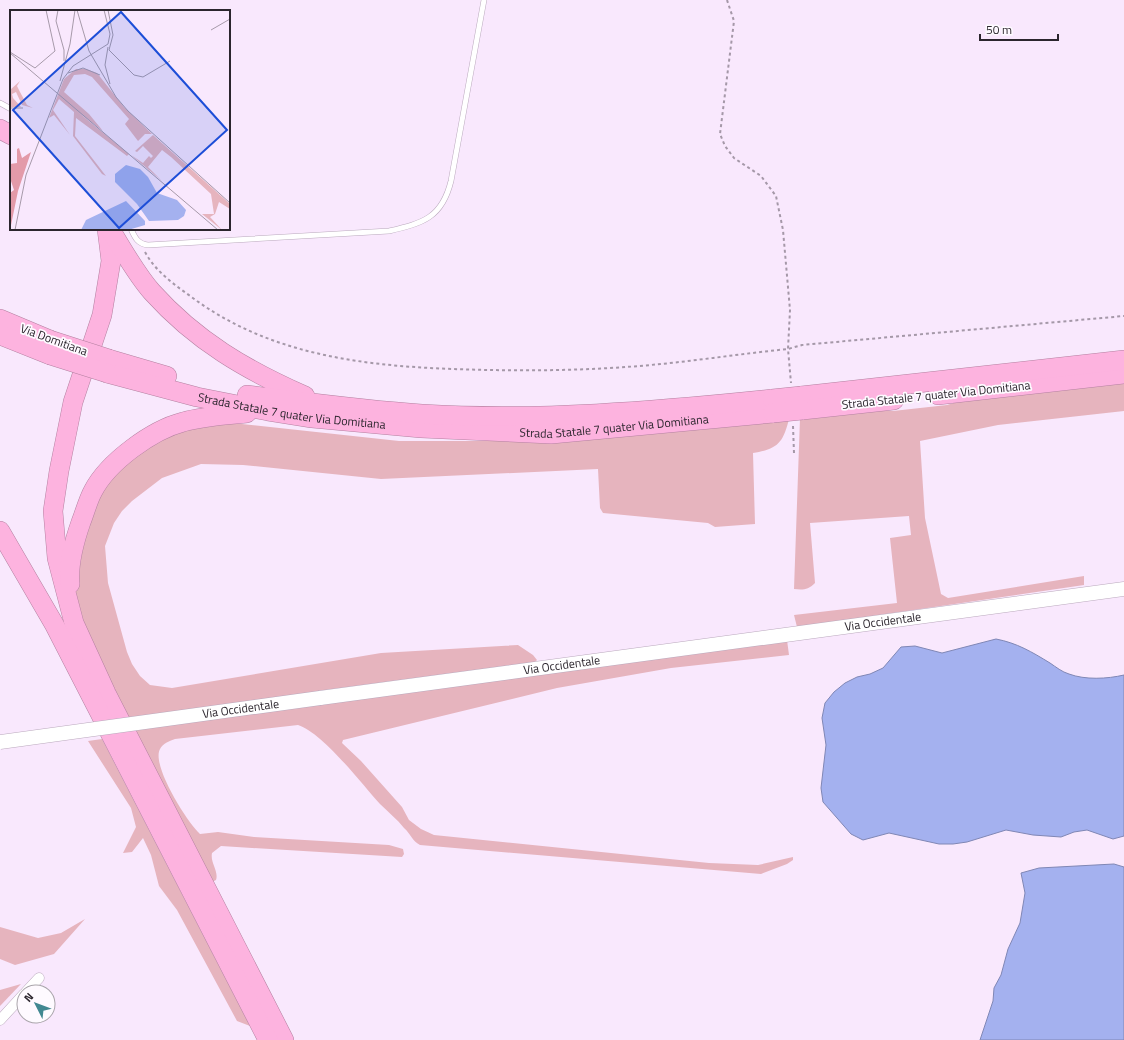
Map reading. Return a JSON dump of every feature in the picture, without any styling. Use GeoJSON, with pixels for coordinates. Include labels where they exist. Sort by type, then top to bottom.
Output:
{"type":"FeatureCollection","features":[{"type":"Feature","properties":{"kind":"highway"},"geometry":{"type":"LineString","coordinates":[[0,129],[10,134]]}},
{"type":"Feature","properties":{"kind":"highway"},"geometry":{"type":"LineString","coordinates":[[108,230],[111,261],[102,315],[73,402],[59,471],[53,511],[57,558],[74,623],[106,693],[284,1040]]}},
{"type":"Feature","properties":{"kind":"highway"},"geometry":{"type":"LineString","coordinates":[[109,230],[152,292],[201,339],[249,370],[322,404]]}},
{"type":"Feature","properties":{"kind":"highway","name":"Via Domitiana"},"geometry":{"type":"LineString","coordinates":[[0,320],[50,348]]}},
{"type":"Feature","properties":{"kind":"highway","name":"Via Domitiana"},"geometry":{"type":"LineString","coordinates":[[0,335],[50,348],[108,366]]}},
{"type":"Feature","properties":{"kind":"highway","name":"Strada Statale 7 quater Via Domitiana"},"geometry":{"type":"LineString","coordinates":[[801,403],[1124,360]]}},
{"type":"Feature","properties":{"kind":"highway","name":"Strada Statale 7 quater Via Domitiana"},"geometry":{"type":"LineString","coordinates":[[108,366],[225,392],[422,414],[550,416],[703,406],[773,406]]}},
{"type":"Feature","properties":{"kind":"highway","name":"Strada Statale 7 quater Via Domitiana"},"geometry":{"type":"LineString","coordinates":[[108,366],[197,397],[312,418],[421,428],[551,434],[801,403],[1124,374]]}},
{"type":"Feature","properties":{"kind":"highway"},"geometry":{"type":"LineString","coordinates":[[74,623],[69,573],[74,542],[93,490],[111,467],[156,433],[183,422],[268,411]]}},
{"type":"Feature","properties":{"kind":"highway"},"geometry":{"type":"LineString","coordinates":[[0,530],[54,624],[268,1040]]}},
{"type":"Feature","properties":{"kind":"highway"},"geometry":{"type":"LineString","coordinates":[[0,552],[54,624]]}},
{"type":"Feature","properties":{"kind":"street","name":"Via Occidentale"},"geometry":{"type":"LineString","coordinates":[[0,742],[1124,589]]}},
{"type":"Feature","properties":{"kind":"street"},"geometry":{"type":"LineString","coordinates":[[33,984],[39,978]]}},
{"type":"Feature","properties":{"kind":"street"},"geometry":{"type":"LineString","coordinates":[[0,1020],[16,1003]]}},
{"type":"Feature","properties":{"kind":"lane"},"geometry":{"type":"LineString","coordinates":[[132,230],[137,241],[141,244],[389,231],[416,225],[433,216],[442,206],[448,195],[484,0]]}},
{"type":"Feature","properties":{"kind":"lane"},"geometry":{"type":"LineString","coordinates":[[0,103],[10,108]]}},
{"type":"Feature","properties":{"kind":"path"},"geometry":{"type":"LineString","coordinates":[[727,0],[734,21],[720,134],[725,146],[734,158],[761,176],[776,196],[783,230],[790,310],[788,349]]}},
{"type":"Feature","properties":{"kind":"path"},"geometry":{"type":"LineString","coordinates":[[141,244],[151,262],[172,283],[211,311],[256,333],[302,350],[354,362],[444,369],[538,371],[639,366],[788,349],[802,345],[1124,316]]}},
{"type":"Feature","properties":{"kind":"shaded area"},"geometry":{"type":"Polygon","coordinates":[[[1124,381],[1124,411],[998,425],[920,441],[925,518],[941,594],[948,598],[1084,576],[1084,585],[797,627],[794,615],[897,603],[890,538],[911,535],[909,516],[810,523],[815,583],[805,589],[794,589],[800,418],[862,409],[893,411],[947,405],[966,399],[1124,381]]]}},
{"type":"Feature","properties":{"kind":"shaded area"},"geometry":{"type":"Polygon","coordinates":[[[789,419],[782,439],[778,444],[774,447],[753,453],[755,524],[715,527],[708,523],[603,513],[600,508],[598,469],[381,479],[243,465],[201,464],[162,478],[132,501],[122,511],[114,523],[105,546],[108,583],[127,652],[132,664],[140,676],[150,685],[172,688],[381,653],[518,645],[533,655],[537,660],[535,662],[318,691],[318,704],[787,640],[789,655],[671,668],[557,688],[343,740],[342,743],[361,761],[402,807],[409,820],[421,829],[434,835],[709,863],[758,865],[793,857],[793,860],[787,864],[761,874],[420,845],[415,842],[330,748],[308,730],[298,725],[175,739],[163,745],[160,749],[159,757],[165,780],[179,806],[194,828],[200,834],[218,832],[254,837],[389,845],[403,849],[404,854],[402,857],[221,846],[212,853],[212,860],[217,877],[216,880],[212,882],[114,690],[83,622],[76,595],[75,558],[101,484],[163,434],[223,422],[399,441],[513,441],[789,419]]]}},
{"type":"Feature","properties":{"kind":"shaded area"},"geometry":{"type":"Polygon","coordinates":[[[102,739],[250,1026],[237,1021],[177,910],[159,886],[151,855],[143,838],[132,852],[123,853],[136,827],[131,808],[88,741],[102,739]]]}},
{"type":"Feature","properties":{"kind":"shaded area"},"geometry":{"type":"Polygon","coordinates":[[[85,919],[54,954],[15,965],[0,959],[0,927],[38,938],[61,933],[85,919]]]}},
{"type":"Feature","properties":{"kind":"shaded area"},"geometry":{"type":"Polygon","coordinates":[[[16,985],[16,989],[0,1006],[0,990],[16,985]]]}},
{"type":"Feature","properties":{"kind":"water"},"geometry":{"type":"Polygon","coordinates":[[[996,639],[1024,648],[1061,671],[1075,676],[1096,678],[1124,675],[1124,836],[1113,839],[1087,830],[1074,832],[1061,837],[1033,835],[1006,830],[967,842],[939,844],[889,833],[863,840],[851,834],[823,802],[821,788],[826,745],[822,718],[825,703],[834,692],[845,683],[883,668],[901,647],[915,646],[942,653],[996,639]]]}},
{"type":"Feature","properties":{"kind":"water"},"geometry":{"type":"Polygon","coordinates":[[[1114,864],[1124,867],[1124,1040],[980,1040],[993,1001],[994,988],[1001,975],[1008,949],[1020,923],[1025,893],[1021,873],[1039,868],[1114,864]]]}}]}
